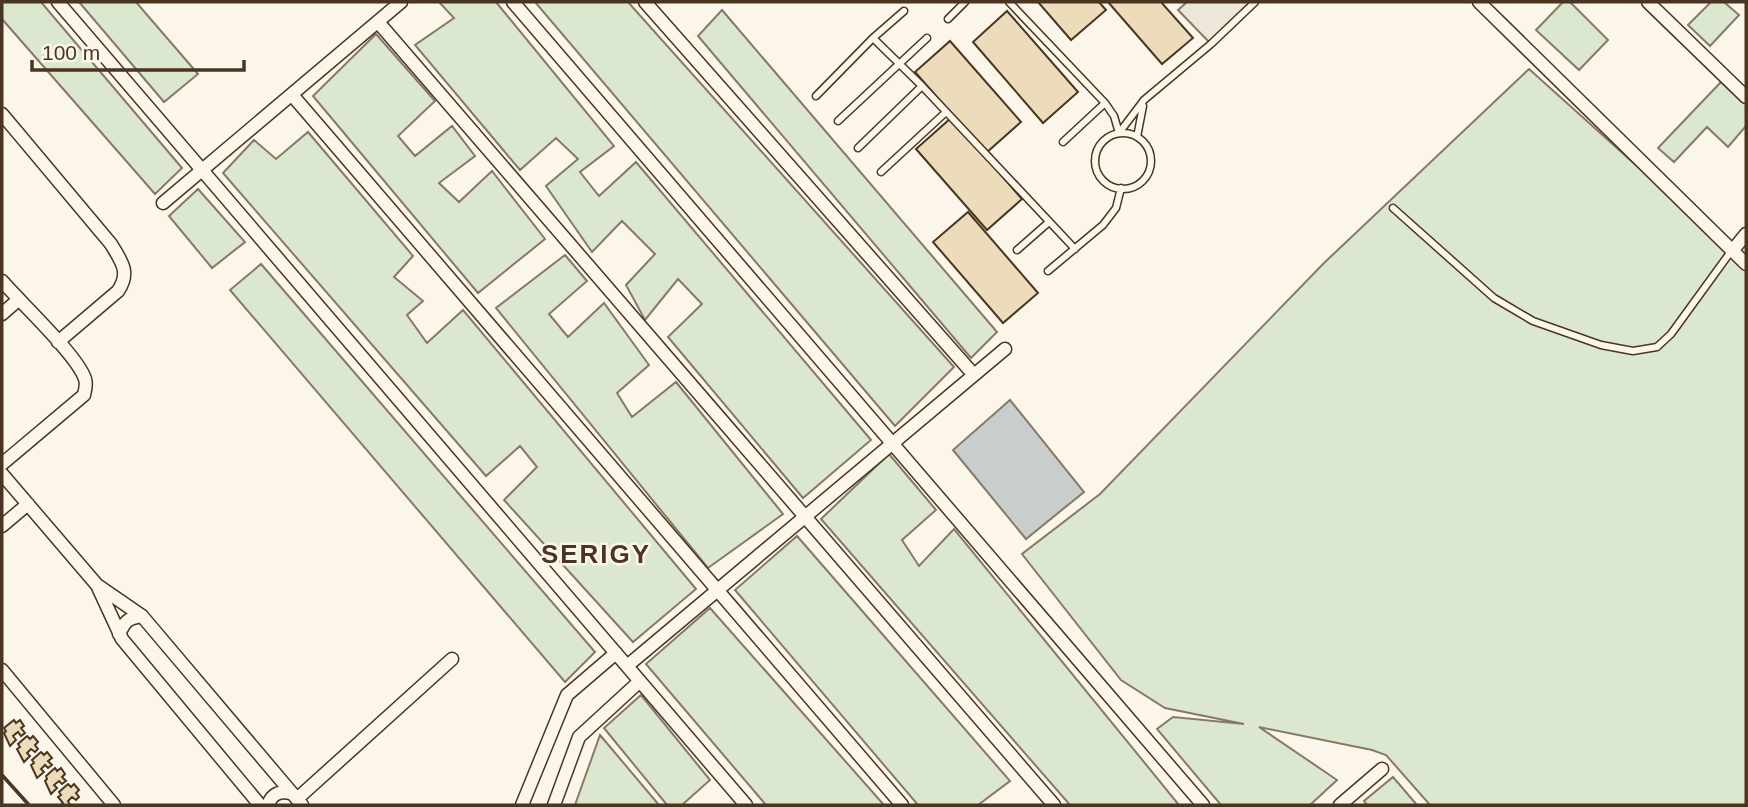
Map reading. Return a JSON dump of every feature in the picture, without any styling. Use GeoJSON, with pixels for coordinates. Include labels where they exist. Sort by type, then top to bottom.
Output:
{"type":"FeatureCollection","features":[{"type":"Feature","properties":{"kind":"street"},"geometry":{"type":"LineString","coordinates":[[58,2],[746,805]]}},
{"type":"Feature","properties":{"kind":"street"},"geometry":{"type":"LineString","coordinates":[[163,203],[293,96],[401,2]]}},
{"type":"Feature","properties":{"kind":"street"},"geometry":{"type":"LineString","coordinates":[[513,2],[1203,805]]}},
{"type":"Feature","properties":{"kind":"street"},"geometry":{"type":"LineString","coordinates":[[645,2],[974,375]]}},
{"type":"Feature","properties":{"kind":"street"},"geometry":{"type":"LineString","coordinates":[[1479,2],[1746,264]]}},
{"type":"Feature","properties":{"kind":"street"},"geometry":{"type":"LineString","coordinates":[[1648,2],[1746,97]]}},
{"type":"Feature","properties":{"kind":"street"},"geometry":{"type":"LineString","coordinates":[[377,22],[1054,805]]}},
{"type":"Feature","properties":{"kind":"street"},"geometry":{"type":"LineString","coordinates":[[293,96],[902,805]]}},
{"type":"Feature","properties":{"kind":"street"},"geometry":{"type":"LineString","coordinates":[[2,114],[111,244],[124,265],[124,281],[118,291],[58,342]]}},
{"type":"Feature","properties":{"kind":"street"},"geometry":{"type":"LineString","coordinates":[[1732,250],[1746,233]]}},
{"type":"Feature","properties":{"kind":"street"},"geometry":{"type":"LineString","coordinates":[[2,281],[79,367],[86,381],[84,395],[2,464]]}},
{"type":"Feature","properties":{"kind":"street"},"geometry":{"type":"LineString","coordinates":[[2,314],[18,300]]}},
{"type":"Feature","properties":{"kind":"street"},"geometry":{"type":"LineString","coordinates":[[627,666],[1005,349]]}},
{"type":"Feature","properties":{"kind":"street"},"geometry":{"type":"LineString","coordinates":[[2,474],[97,585],[142,616],[299,801]]}},
{"type":"Feature","properties":{"kind":"street"},"geometry":{"type":"LineString","coordinates":[[2,526],[27,504]]}},
{"type":"Feature","properties":{"kind":"street"},"geometry":{"type":"LineString","coordinates":[[97,585],[119,634],[260,805]]}},
{"type":"Feature","properties":{"kind":"street"},"geometry":{"type":"LineString","coordinates":[[119,634],[124,622],[130,617],[142,616]]}},
{"type":"Feature","properties":{"kind":"street"},"geometry":{"type":"LineString","coordinates":[[522,805],[567,695],[616,653]]}},
{"type":"Feature","properties":{"kind":"street"},"geometry":{"type":"LineString","coordinates":[[299,801],[452,659]]}},
{"type":"Feature","properties":{"kind":"street"},"geometry":{"type":"LineString","coordinates":[[2,670],[114,805]]}},
{"type":"Feature","properties":{"kind":"street"},"geometry":{"type":"LineString","coordinates":[[555,805],[579,737],[640,681]]}},
{"type":"Feature","properties":{"kind":"street"},"geometry":{"type":"LineString","coordinates":[[1347,803],[1382,769]]}},
{"type":"Feature","properties":{"kind":"street"},"geometry":{"type":"LineString","coordinates":[[268,805],[276,794],[281,792],[299,801]]}},
{"type":"Feature","properties":{"kind":"lane"},"geometry":{"type":"LineString","coordinates":[[947,19],[965,2]]}},
{"type":"Feature","properties":{"kind":"lane"},"geometry":{"type":"LineString","coordinates":[[1009,2],[1105,103],[1114,116],[1119,133]]}},
{"type":"Feature","properties":{"kind":"lane"},"geometry":{"type":"LineString","coordinates":[[1119,133],[1138,137],[1149,151],[1149,170],[1138,184],[1121,188],[1104,181],[1095,166],[1095,157],[1103,141],[1119,133],[1144,100],[1211,44],[1255,2]]}},
{"type":"Feature","properties":{"kind":"lane"},"geometry":{"type":"LineString","coordinates":[[816,96],[873,38],[904,11]]}},
{"type":"Feature","properties":{"kind":"lane"},"geometry":{"type":"LineString","coordinates":[[873,38],[922,86],[1075,249]]}},
{"type":"Feature","properties":{"kind":"lane"},"geometry":{"type":"LineString","coordinates":[[838,121],[927,38]]}},
{"type":"Feature","properties":{"kind":"lane"},"geometry":{"type":"LineString","coordinates":[[858,148],[922,86]]}},
{"type":"Feature","properties":{"kind":"lane"},"geometry":{"type":"LineString","coordinates":[[1138,137],[1144,100]]}},
{"type":"Feature","properties":{"kind":"lane"},"geometry":{"type":"LineString","coordinates":[[1063,142],[1105,103]]}},
{"type":"Feature","properties":{"kind":"lane"},"geometry":{"type":"LineString","coordinates":[[881,172],[946,112]]}},
{"type":"Feature","properties":{"kind":"lane"},"geometry":{"type":"LineString","coordinates":[[1048,271],[1103,225],[1116,208],[1121,188]]}},
{"type":"Feature","properties":{"kind":"lane"},"geometry":{"type":"LineString","coordinates":[[1393,208],[1450,261],[1504,304],[1533,321],[1601,345],[1633,351],[1657,347],[1671,334],[1732,250]]}},
{"type":"Feature","properties":{"kind":"lane"},"geometry":{"type":"LineString","coordinates":[[1017,250],[1049,222]]}},
{"type":"Feature","properties":{"kind":"green space"},"geometry":{"type":"Polygon","coordinates":[[[2,2],[41,2],[182,168],[155,194],[2,19],[2,2]]]}},
{"type":"Feature","properties":{"kind":"green space"},"geometry":{"type":"Polygon","coordinates":[[[79,2],[136,2],[198,74],[164,102],[79,2]]]}},
{"type":"Feature","properties":{"kind":"green space"},"geometry":{"type":"Polygon","coordinates":[[[439,2],[496,2],[614,146],[580,172],[599,196],[636,162],[871,440],[803,498],[668,337],[702,304],[678,279],[645,320],[626,285],[655,254],[622,221],[592,252],[546,186],[578,159],[556,138],[520,170],[415,45],[454,18],[439,2]]]}},
{"type":"Feature","properties":{"kind":"green space"},"geometry":{"type":"Polygon","coordinates":[[[535,2],[628,2],[954,367],[895,426],[535,2]]]}},
{"type":"Feature","properties":{"kind":"green space"},"geometry":{"type":"Polygon","coordinates":[[[1563,2],[1570,2],[1608,40],[1579,70],[1536,30],[1563,2]]]}},
{"type":"Feature","properties":{"kind":"green space"},"geometry":{"type":"Polygon","coordinates":[[[1711,2],[1724,2],[1739,15],[1710,46],[1688,25],[1711,2]]]}},
{"type":"Feature","properties":{"kind":"green space"},"geometry":{"type":"Polygon","coordinates":[[[722,10],[997,332],[971,358],[698,36],[722,10]]]}},
{"type":"Feature","properties":{"kind":"green space"},"geometry":{"type":"Polygon","coordinates":[[[376,34],[435,101],[398,136],[415,156],[452,126],[475,156],[439,183],[459,202],[492,171],[545,239],[478,293],[313,96],[376,34]]]}},
{"type":"Feature","properties":{"kind":"green space"},"geometry":{"type":"Polygon","coordinates":[[[1529,69],[1746,264],[1746,805],[1430,805],[1386,755],[1259,727],[1337,780],[1310,805],[1221,805],[1157,729],[1173,717],[1244,724],[1165,708],[1121,680],[1022,554],[1100,494],[1324,263],[1529,69]]]}},
{"type":"Feature","properties":{"kind":"green space"},"geometry":{"type":"Polygon","coordinates":[[[1721,82],[1746,104],[1746,126],[1728,147],[1707,127],[1674,162],[1658,148],[1721,82]]]}},
{"type":"Feature","properties":{"kind":"green space"},"geometry":{"type":"Polygon","coordinates":[[[308,132],[413,256],[394,277],[423,301],[407,315],[427,343],[463,310],[696,589],[633,642],[504,500],[537,467],[520,446],[486,476],[223,173],[254,140],[276,159],[308,132]]]}},
{"type":"Feature","properties":{"kind":"green space"},"geometry":{"type":"Polygon","coordinates":[[[198,189],[245,242],[212,268],[169,216],[198,189]]]}},
{"type":"Feature","properties":{"kind":"green space"},"geometry":{"type":"Polygon","coordinates":[[[565,255],[587,281],[549,314],[568,337],[604,303],[649,365],[617,393],[632,417],[676,382],[783,514],[708,568],[496,308],[565,255]]]}},
{"type":"Feature","properties":{"kind":"green space"},"geometry":{"type":"Polygon","coordinates":[[[261,264],[595,652],[565,682],[230,290],[261,264]]]}},
{"type":"Feature","properties":{"kind":"green space"},"geometry":{"type":"Polygon","coordinates":[[[889,454],[936,510],[902,540],[919,566],[954,529],[1179,805],[1070,805],[821,519],[889,454]]]}},
{"type":"Feature","properties":{"kind":"green space"},"geometry":{"type":"Polygon","coordinates":[[[797,536],[1010,781],[978,805],[918,805],[735,590],[797,536]]]}},
{"type":"Feature","properties":{"kind":"green space"},"geometry":{"type":"Polygon","coordinates":[[[710,608],[884,805],[766,805],[646,664],[710,608]]]}},
{"type":"Feature","properties":{"kind":"green space"},"geometry":{"type":"Polygon","coordinates":[[[641,695],[710,780],[682,805],[667,805],[604,728],[641,695]]]}},
{"type":"Feature","properties":{"kind":"green space"},"geometry":{"type":"Polygon","coordinates":[[[600,735],[659,805],[575,805],[600,735]]]}},
{"type":"Feature","properties":{"kind":"green space"},"geometry":{"type":"Polygon","coordinates":[[[1393,777],[1417,805],[1367,805],[1364,801],[1393,777]]]}},
{"type":"Feature","properties":{"kind":"shaded area"},"geometry":{"type":"Polygon","coordinates":[[[1187,2],[1253,4],[1211,44],[1178,10],[1187,2]]]}},
{"type":"Feature","properties":{"kind":"shaded area"},"geometry":{"type":"Polygon","coordinates":[[[1010,400],[1084,492],[1026,539],[953,450],[1010,400]]]}},
{"type":"Feature","properties":{"kind":"building"},"geometry":{"type":"Polygon","coordinates":[[[1038,2],[1099,2],[1106,10],[1071,40],[1038,2]]]}},
{"type":"Feature","properties":{"kind":"building"},"geometry":{"type":"Polygon","coordinates":[[[1108,2],[1161,2],[1193,38],[1162,64],[1108,2]]]}},
{"type":"Feature","properties":{"kind":"building"},"geometry":{"type":"Polygon","coordinates":[[[1007,11],[1078,92],[1043,123],[973,42],[1007,11]]]}},
{"type":"Feature","properties":{"kind":"building"},"geometry":{"type":"Polygon","coordinates":[[[950,41],[1021,122],[986,153],[915,72],[950,41]]]}},
{"type":"Feature","properties":{"kind":"building"},"geometry":{"type":"Polygon","coordinates":[[[951,118],[1022,199],[987,230],[916,149],[951,118]]]}},
{"type":"Feature","properties":{"kind":"building"},"geometry":{"type":"Polygon","coordinates":[[[968,212],[1038,293],[1003,323],[933,242],[968,212]]]}},
{"type":"Feature","properties":{"kind":"building"},"geometry":{"type":"Polygon","coordinates":[[[14,720],[16,723],[20,720],[25,733],[21,736],[18,732],[13,736],[16,740],[10,746],[4,728],[14,720]]]}},
{"type":"Feature","properties":{"kind":"building"},"geometry":{"type":"Polygon","coordinates":[[[27,736],[30,739],[33,736],[38,742],[35,745],[38,749],[35,752],[31,749],[27,753],[30,756],[24,762],[17,749],[20,747],[18,744],[27,736]]]}},
{"type":"Feature","properties":{"kind":"building"},"geometry":{"type":"Polygon","coordinates":[[[41,752],[44,755],[47,752],[52,758],[48,761],[52,765],[48,768],[45,765],[41,769],[44,772],[37,778],[31,765],[34,763],[32,760],[41,752]]]}},
{"type":"Feature","properties":{"kind":"building"},"geometry":{"type":"Polygon","coordinates":[[[55,768],[57,771],[61,768],[65,774],[62,777],[66,781],[62,784],[59,781],[54,785],[57,788],[51,794],[45,781],[46,776],[55,768]]]}},
{"type":"Feature","properties":{"kind":"building"},"geometry":{"type":"Polygon","coordinates":[[[68,784],[71,787],[74,784],[79,790],[76,793],[79,797],[76,800],[72,797],[68,801],[70,805],[61,805],[63,803],[58,797],[61,795],[59,792],[68,784]]]}},
{"type":"Feature","properties":{"kind":"wall"},"geometry":{"type":"LineString","coordinates":[[2,775],[29,805]]}},
{"type":"Feature","properties":{"kind":"district","name":"SERIGY"},"geometry":{"type":"Point","coordinates":[596,554]}}]}
